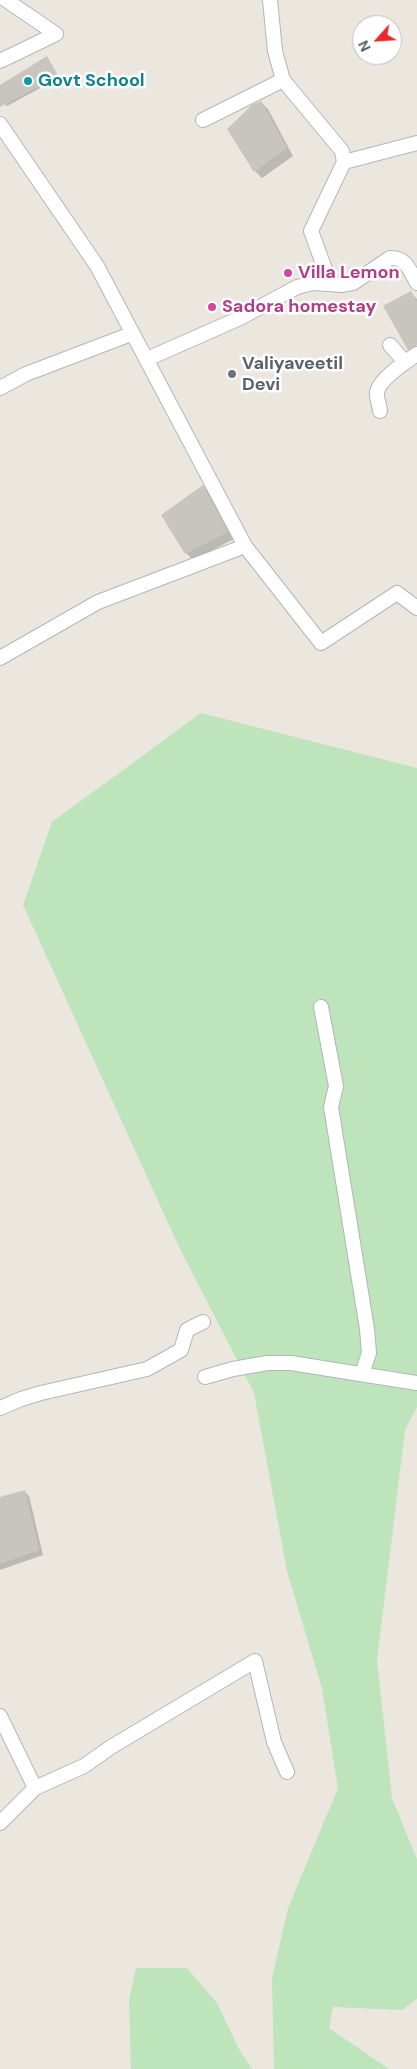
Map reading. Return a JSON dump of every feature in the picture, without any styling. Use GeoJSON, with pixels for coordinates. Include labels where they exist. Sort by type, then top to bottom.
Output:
{"type":"FeatureCollection","features":[{"type":"Feature","properties":{"kind":"street"},"geometry":{"type":"LineString","coordinates":[[0,61],[56,34],[6,0]]}},
{"type":"Feature","properties":{"kind":"street"},"geometry":{"type":"LineString","coordinates":[[270,0],[275,50],[284,80],[342,151],[344,162],[311,231],[330,283]]}},
{"type":"Feature","properties":{"kind":"street"},"geometry":{"type":"LineString","coordinates":[[204,120],[284,80]]}},
{"type":"Feature","properties":{"kind":"street"},"geometry":{"type":"LineString","coordinates":[[0,124],[97,266],[131,334],[147,359],[245,546],[321,642],[397,593],[417,608]]}},
{"type":"Feature","properties":{"kind":"street"},"geometry":{"type":"LineString","coordinates":[[344,162],[417,144]]}},
{"type":"Feature","properties":{"kind":"street"},"geometry":{"type":"LineString","coordinates":[[147,359],[240,318],[297,287],[313,283],[344,285],[353,282],[390,258],[398,258],[405,262],[417,283]]}},
{"type":"Feature","properties":{"kind":"street"},"geometry":{"type":"LineString","coordinates":[[0,388],[26,374],[131,334]]}},
{"type":"Feature","properties":{"kind":"street"},"geometry":{"type":"LineString","coordinates":[[390,345],[405,362]]}},
{"type":"Feature","properties":{"kind":"street"},"geometry":{"type":"LineString","coordinates":[[380,411],[377,399],[379,386],[405,362],[417,354]]}},
{"type":"Feature","properties":{"kind":"street"},"geometry":{"type":"LineString","coordinates":[[0,658],[98,602],[245,546]]}},
{"type":"Feature","properties":{"kind":"street"},"geometry":{"type":"LineString","coordinates":[[321,1007],[336,1086],[332,1107],[367,1329],[368,1353],[362,1374]]}},
{"type":"Feature","properties":{"kind":"street"},"geometry":{"type":"LineString","coordinates":[[0,1408],[41,1393],[147,1369],[181,1350],[187,1330],[202,1322]]}},
{"type":"Feature","properties":{"kind":"street"},"geometry":{"type":"LineString","coordinates":[[205,1377],[233,1369],[291,1363],[417,1383]]}},
{"type":"Feature","properties":{"kind":"street"},"geometry":{"type":"LineString","coordinates":[[0,1823],[35,1788],[84,1766],[111,1747],[256,1661],[274,1742],[287,1772]]}},
{"type":"Feature","properties":{"kind":"street"},"geometry":{"type":"LineString","coordinates":[[0,1716],[35,1788]]}},
{"type":"Feature","properties":{"kind":"green space"},"geometry":{"type":"Polygon","coordinates":[[[201,713],[417,768],[417,1407],[405,1430],[377,1660],[392,1798],[417,1859],[417,1999],[402,2010],[333,2007],[329,2028],[389,2069],[274,2069],[272,1978],[288,1908],[338,1788],[322,1689],[287,1571],[254,1393],[180,1249],[23,905],[52,822],[201,713]]]}},
{"type":"Feature","properties":{"kind":"green space"},"geometry":{"type":"Polygon","coordinates":[[[136,1968],[187,1968],[217,2003],[239,2049],[252,2069],[131,2069],[129,2000],[136,1968]]]}},
{"type":"Feature","properties":{"kind":"building","name":"Govt School"},"geometry":{"type":"Polygon","coordinates":[[[47,56],[58,76],[0,107],[0,85],[47,56]]]}},
{"type":"Feature","properties":{"kind":"building"},"geometry":{"type":"Polygon","coordinates":[[[261,101],[287,148],[254,172],[227,129],[252,105],[261,101]]]}},
{"type":"Feature","properties":{"kind":"building"},"geometry":{"type":"Polygon","coordinates":[[[411,291],[417,302],[417,345],[408,350],[383,306],[411,291]]]}},
{"type":"Feature","properties":{"kind":"building"},"geometry":{"type":"Polygon","coordinates":[[[203,485],[228,532],[185,554],[161,515],[203,485]]]}},
{"type":"Feature","properties":{"kind":"building"},"geometry":{"type":"Polygon","coordinates":[[[25,1490],[39,1550],[0,1564],[0,1497],[25,1490]]]}},
{"type":"Feature","properties":{"kind":"place","name":"Govt School"},"geometry":{"type":"Point","coordinates":[28,81]}},
{"type":"Feature","properties":{"kind":"place","name":"Villa Lemon"},"geometry":{"type":"Point","coordinates":[288,273]}},
{"type":"Feature","properties":{"kind":"place","name":"Sadora homestay"},"geometry":{"type":"Point","coordinates":[212,307]}},
{"type":"Feature","properties":{"kind":"place","name":"Valiyaveetil Devi"},"geometry":{"type":"Point","coordinates":[232,374]}}]}
